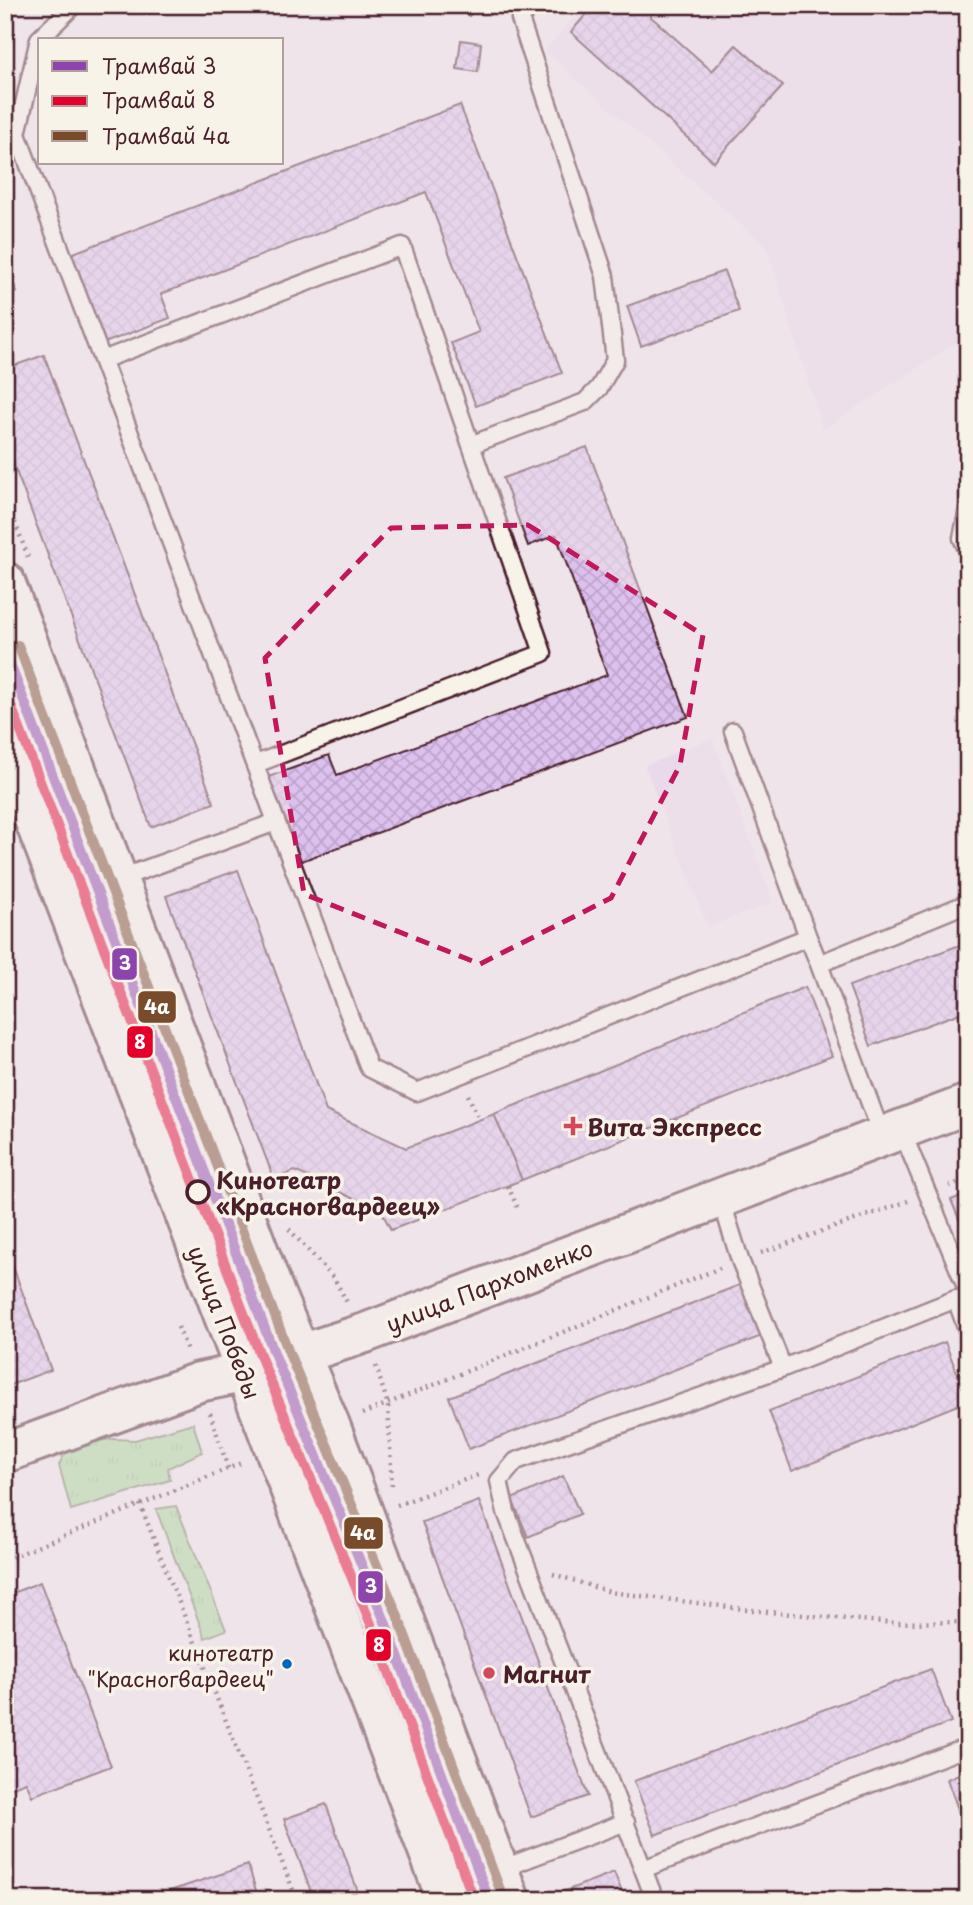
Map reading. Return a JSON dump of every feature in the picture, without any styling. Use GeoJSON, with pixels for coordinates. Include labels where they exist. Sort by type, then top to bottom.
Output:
{"type":"FeatureCollection","features":[{"type":"Feature","properties":{"kind":"main road"},"geometry":{"type":"LineString","coordinates":[[5,582],[276,1297],[330,1425],[504,1885]]}},
{"type":"Feature","properties":{"kind":"main road","name":"улица Победы"},"geometry":{"type":"LineString","coordinates":[[5,743],[243,1373],[274,1446],[447,1900]]}},
{"type":"Feature","properties":{"kind":"main road","name":"улица Пархоменко"},"geometry":{"type":"LineString","coordinates":[[5,1453],[199,1382],[302,1356],[968,1104]]}},
{"type":"Feature","properties":{"kind":"lane"},"geometry":{"type":"LineString","coordinates":[[39,38],[74,5]]}},
{"type":"Feature","properties":{"kind":"lane"},"geometry":{"type":"LineString","coordinates":[[472,444],[585,402],[599,388],[615,360],[605,276],[520,19],[532,5]]}},
{"type":"Feature","properties":{"kind":"lane"},"geometry":{"type":"LineString","coordinates":[[38,42],[17,134],[105,359],[369,1068],[417,1092],[808,937]]}},
{"type":"Feature","properties":{"kind":"lane"},"geometry":{"type":"LineString","coordinates":[[105,359],[402,246],[543,653],[256,764]]}},
{"type":"Feature","properties":{"kind":"lane"},"geometry":{"type":"LineString","coordinates":[[968,509],[962,538],[968,551]]}},
{"type":"Feature","properties":{"kind":"lane"},"geometry":{"type":"LineString","coordinates":[[733,731],[819,964],[892,1133],[926,1194],[964,1295],[968,1332]]}},
{"type":"Feature","properties":{"kind":"lane"},"geometry":{"type":"LineString","coordinates":[[118,879],[276,822]]}},
{"type":"Feature","properties":{"kind":"lane"},"geometry":{"type":"LineString","coordinates":[[819,964],[968,903]]}},
{"type":"Feature","properties":{"kind":"lane"},"geometry":{"type":"LineString","coordinates":[[720,1196],[740,1260],[783,1368]]}},
{"type":"Feature","properties":{"kind":"lane"},"geometry":{"type":"LineString","coordinates":[[655,1900],[506,1511],[499,1481],[516,1461],[783,1368],[964,1295]]}},
{"type":"Feature","properties":{"kind":"lane"},"geometry":{"type":"LineString","coordinates":[[643,1869],[968,1747]]}},
{"type":"Feature","properties":{"kind":"lane"},"geometry":{"type":"LineString","coordinates":[[504,1885],[626,1822]]}},
{"type":"Feature","properties":{"kind":"path"},"geometry":{"type":"LineString","coordinates":[[330,1425],[388,1405],[740,1260],[968,1179]]}},
{"type":"Feature","properties":{"kind":"path"},"geometry":{"type":"LineString","coordinates":[[508,1185],[518,1209]]}},
{"type":"Feature","properties":{"kind":"path"},"geometry":{"type":"LineString","coordinates":[[5,1560],[140,1503],[229,1471],[274,1446]]}},
{"type":"Feature","properties":{"kind":"path"},"geometry":{"type":"LineString","coordinates":[[393,1506],[516,1461]]}},
{"type":"Feature","properties":{"kind":"path"},"geometry":{"type":"LineString","coordinates":[[140,1503],[296,1900]]}},
{"type":"Feature","properties":{"kind":"path"},"geometry":{"type":"LineString","coordinates":[[529,1566],[623,1594],[768,1612],[894,1623],[968,1622]]}},
{"type":"Feature","properties":{"kind":"highlighted area"},"geometry":{"type":"Polygon","coordinates":[[[528,525],[703,635],[680,765],[611,898],[480,964],[304,894],[265,658],[391,528],[528,525]]]}},
{"type":"Feature","properties":{"kind":"shaded area"},"geometry":{"type":"Polygon","coordinates":[[[586,5],[968,5],[968,335],[823,429],[767,247],[544,51],[586,5]]]}},
{"type":"Feature","properties":{"kind":"shaded area"},"geometry":{"type":"Polygon","coordinates":[[[712,738],[773,902],[708,927],[645,766],[712,738]]]}},
{"type":"Feature","properties":{"kind":"green space"},"geometry":{"type":"Polygon","coordinates":[[[193,1423],[202,1452],[168,1468],[170,1480],[71,1510],[59,1465],[69,1444],[113,1439],[135,1440],[193,1423]]]}},
{"type":"Feature","properties":{"kind":"green space"},"geometry":{"type":"Polygon","coordinates":[[[176,1506],[226,1630],[205,1638],[156,1509],[176,1506]]]}},
{"type":"Feature","properties":{"kind":"building"},"geometry":{"type":"Polygon","coordinates":[[[457,5],[479,5],[469,16],[457,5]]]}},
{"type":"Feature","properties":{"kind":"building"},"geometry":{"type":"Polygon","coordinates":[[[594,5],[660,5],[650,16],[712,71],[736,45],[783,86],[714,162],[571,32],[594,5]]]}},
{"type":"Feature","properties":{"kind":"building"},"geometry":{"type":"Polygon","coordinates":[[[461,40],[481,43],[478,72],[457,69],[461,40]]]}},
{"type":"Feature","properties":{"kind":"building"},"geometry":{"type":"Polygon","coordinates":[[[460,105],[562,373],[476,406],[451,343],[479,332],[426,192],[161,294],[170,318],[102,344],[68,255],[460,105]]]}},
{"type":"Feature","properties":{"kind":"building"},"geometry":{"type":"Polygon","coordinates":[[[5,262],[17,292],[5,297],[5,262]]]}},
{"type":"Feature","properties":{"kind":"building"},"geometry":{"type":"Polygon","coordinates":[[[724,271],[739,311],[641,346],[627,306],[724,271]]]}},
{"type":"Feature","properties":{"kind":"building"},"geometry":{"type":"Polygon","coordinates":[[[44,355],[214,803],[151,827],[5,442],[5,369],[44,355]]]}},
{"type":"Feature","properties":{"kind":"building"},"geometry":{"type":"Polygon","coordinates":[[[587,447],[688,717],[299,862],[268,777],[329,755],[337,775],[607,675],[556,535],[528,546],[503,478],[587,447]]]}},
{"type":"Feature","properties":{"kind":"building"},"geometry":{"type":"Polygon","coordinates":[[[238,870],[326,1111],[406,1148],[494,1114],[522,1180],[391,1230],[382,1212],[295,1171],[274,1179],[166,896],[238,870]]]}},
{"type":"Feature","properties":{"kind":"building"},"geometry":{"type":"Polygon","coordinates":[[[968,942],[968,1010],[871,1046],[849,986],[968,942]]]}},
{"type":"Feature","properties":{"kind":"building"},"geometry":{"type":"Polygon","coordinates":[[[805,987],[832,1056],[522,1180],[494,1114],[805,987]]]}},
{"type":"Feature","properties":{"kind":"building"},"geometry":{"type":"Polygon","coordinates":[[[968,1193],[968,1241],[951,1200],[968,1193]]]}},
{"type":"Feature","properties":{"kind":"building"},"geometry":{"type":"Polygon","coordinates":[[[5,1245],[51,1370],[5,1387],[5,1245]]]}},
{"type":"Feature","properties":{"kind":"building"},"geometry":{"type":"Polygon","coordinates":[[[742,1284],[762,1336],[469,1449],[449,1397],[742,1284]]]}},
{"type":"Feature","properties":{"kind":"building"},"geometry":{"type":"Polygon","coordinates":[[[945,1342],[968,1401],[792,1471],[769,1411],[945,1342]]]}},
{"type":"Feature","properties":{"kind":"building"},"geometry":{"type":"Polygon","coordinates":[[[563,1476],[580,1514],[528,1537],[512,1499],[563,1476]]]}},
{"type":"Feature","properties":{"kind":"building"},"geometry":{"type":"Polygon","coordinates":[[[479,1501],[588,1796],[531,1817],[422,1522],[479,1501]]]}},
{"type":"Feature","properties":{"kind":"building"},"geometry":{"type":"Polygon","coordinates":[[[40,1582],[111,1766],[32,1796],[26,1782],[5,1790],[5,1596],[40,1582]]]}},
{"type":"Feature","properties":{"kind":"building"},"geometry":{"type":"Polygon","coordinates":[[[931,1669],[951,1722],[655,1835],[634,1781],[931,1669]]]}},
{"type":"Feature","properties":{"kind":"building"},"geometry":{"type":"Polygon","coordinates":[[[968,1770],[968,1830],[966,1831],[947,1779],[968,1770]]]}},
{"type":"Feature","properties":{"kind":"building"},"geometry":{"type":"Polygon","coordinates":[[[326,1804],[361,1900],[314,1900],[284,1819],[326,1804]]]}},
{"type":"Feature","properties":{"kind":"building"},"geometry":{"type":"Polygon","coordinates":[[[248,1865],[259,1900],[166,1900],[164,1893],[248,1865]]]}},
{"type":"Feature","properties":{"kind":"building"},"geometry":{"type":"Polygon","coordinates":[[[614,1872],[625,1900],[563,1900],[560,1893],[614,1872]]]}},
{"type":"Feature","properties":{"kind":"tram line","name":"4а"},"geometry":{"type":"LineString","coordinates":[[18,645],[291,1358],[397,1614],[502,1895]]}},
{"type":"Feature","properties":{"kind":"tram line","name":"3"},"geometry":{"type":"LineString","coordinates":[[5,651],[278,1363],[384,1619],[489,1900]]}},
{"type":"Feature","properties":{"kind":"tram line","name":"8"},"geometry":{"type":"LineString","coordinates":[[5,690],[265,1368],[371,1624],[474,1900]]}},
{"type":"Feature","properties":{"kind":"place","name":"Вита Экспресс"},"geometry":{"type":"Point","coordinates":[573,1126]}},
{"type":"Feature","properties":{"kind":"place","name":"Кинотеатр «Красногвардеец»"},"geometry":{"type":"Point","coordinates":[198,1192]}},
{"type":"Feature","properties":{"kind":"place","name":"кинотеатр \"Красногвардеец\""},"geometry":{"type":"Point","coordinates":[287,1664]}},
{"type":"Feature","properties":{"kind":"place","name":"Магнит"},"geometry":{"type":"Point","coordinates":[489,1673]}}]}
